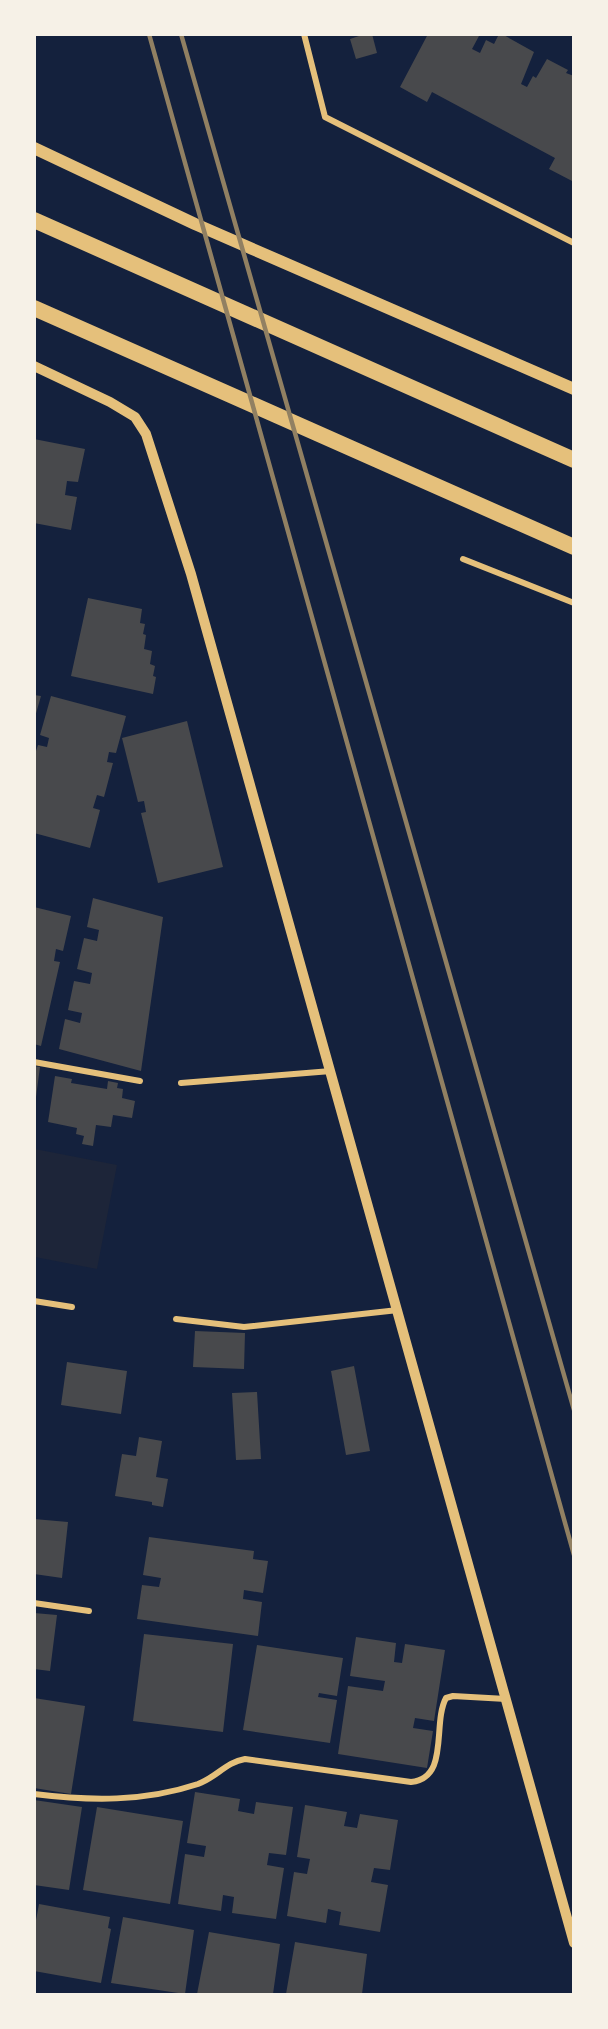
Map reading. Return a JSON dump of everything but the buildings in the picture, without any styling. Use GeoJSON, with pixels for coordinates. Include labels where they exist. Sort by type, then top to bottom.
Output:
{"type":"FeatureCollection","features":[{"type":"Feature","properties":{"kind":"highway"},"geometry":{"type":"LineString","coordinates":[[34,220],[573,460]]}},
{"type":"Feature","properties":{"kind":"highway"},"geometry":{"type":"LineString","coordinates":[[34,308],[573,547]]}},
{"type":"Feature","properties":{"kind":"main road"},"geometry":{"type":"LineString","coordinates":[[34,148],[195,224],[573,388]]}},
{"type":"Feature","properties":{"kind":"street"},"geometry":{"type":"LineString","coordinates":[[304,34],[325,117],[573,243]]}},
{"type":"Feature","properties":{"kind":"street"},"geometry":{"type":"LineString","coordinates":[[34,366],[110,402],[135,417],[146,434],[191,574],[332,1071],[573,1943]]}},
{"type":"Feature","properties":{"kind":"street"},"geometry":{"type":"LineString","coordinates":[[463,559],[573,603]]}},
{"type":"Feature","properties":{"kind":"street"},"geometry":{"type":"LineString","coordinates":[[34,1062],[140,1081]]}},
{"type":"Feature","properties":{"kind":"street"},"geometry":{"type":"LineString","coordinates":[[181,1083],[332,1071]]}},
{"type":"Feature","properties":{"kind":"street"},"geometry":{"type":"LineString","coordinates":[[34,1301],[72,1307]]}},
{"type":"Feature","properties":{"kind":"street"},"geometry":{"type":"LineString","coordinates":[[176,1319],[244,1327],[398,1310]]}},
{"type":"Feature","properties":{"kind":"street"},"geometry":{"type":"LineString","coordinates":[[34,1603],[89,1611]]}},
{"type":"Feature","properties":{"kind":"street"},"geometry":{"type":"LineString","coordinates":[[34,1794],[83,1800],[140,1798],[178,1791],[210,1780],[234,1761],[245,1759],[411,1782],[423,1781],[430,1776],[435,1764],[446,1698],[453,1696],[506,1699]]}},
{"type":"Feature","properties":{"kind":"shaded area"},"geometry":{"type":"Polygon","coordinates":[[[35,1149],[117,1165],[97,1269],[35,1257],[35,1149]]]}},
{"type":"Feature","properties":{"kind":"railway"},"geometry":{"type":"LineString","coordinates":[[149,34],[574,1555]]}},
{"type":"Feature","properties":{"kind":"railway"},"geometry":{"type":"LineString","coordinates":[[181,34],[574,1410]]}}]}
